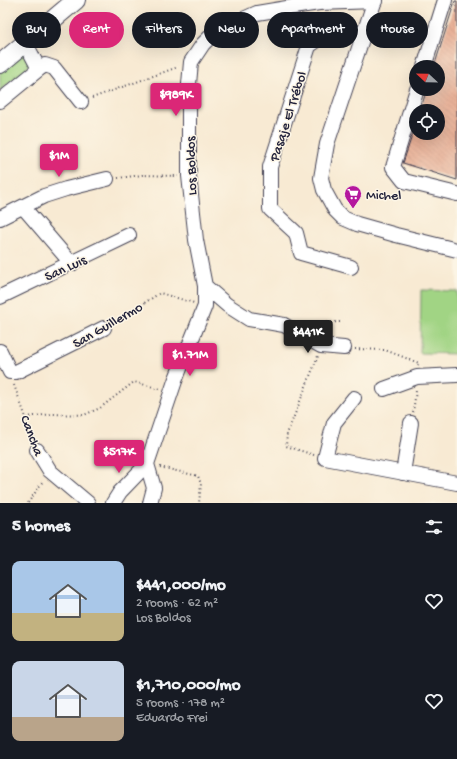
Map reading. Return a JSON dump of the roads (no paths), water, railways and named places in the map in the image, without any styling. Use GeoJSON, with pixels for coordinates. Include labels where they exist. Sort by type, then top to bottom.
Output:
{"type":"FeatureCollection","features":[{"type":"Feature","properties":{"kind":"main road"},"geometry":{"type":"LineString","coordinates":[[61,12],[76,0]]}},
{"type":"Feature","properties":{"kind":"main road"},"geometry":{"type":"LineString","coordinates":[[0,64],[18,48]]}},
{"type":"Feature","properties":{"kind":"street"},"geometry":{"type":"LineString","coordinates":[[426,60],[446,0]]}},
{"type":"Feature","properties":{"kind":"street"},"geometry":{"type":"LineString","coordinates":[[375,1],[327,144],[321,178],[324,190],[335,210],[343,218],[357,224],[396,235],[457,250]]}},
{"type":"Feature","properties":{"kind":"street","name":"Los Boldos"},"geometry":{"type":"LineString","coordinates":[[147,464],[172,392],[205,306],[205,286],[196,240],[189,176],[189,84],[191,62],[203,44],[213,34],[257,13],[319,3],[375,1]]}},
{"type":"Feature","properties":{"kind":"street","name":"Pasaje El Trébol"},"geometry":{"type":"LineString","coordinates":[[351,268],[301,253],[296,234],[270,208],[270,167],[310,46],[319,39],[365,32]]}},
{"type":"Feature","properties":{"kind":"street"},"geometry":{"type":"LineString","coordinates":[[28,48],[39,69]]}},
{"type":"Feature","properties":{"kind":"street"},"geometry":{"type":"LineString","coordinates":[[0,101],[45,65],[54,68],[81,102]]}},
{"type":"Feature","properties":{"kind":"street"},"geometry":{"type":"LineString","coordinates":[[415,96],[393,167],[404,181],[457,194]]}},
{"type":"Feature","properties":{"kind":"street"},"geometry":{"type":"LineString","coordinates":[[0,218],[44,196],[107,179]]}},
{"type":"Feature","properties":{"kind":"street"},"geometry":{"type":"LineString","coordinates":[[22,207],[72,264]]}},
{"type":"Feature","properties":{"kind":"street","name":"San Luis"},"geometry":{"type":"LineString","coordinates":[[0,297],[72,264],[129,235]]}},
{"type":"Feature","properties":{"kind":"street"},"geometry":{"type":"LineString","coordinates":[[205,286],[227,305],[249,319],[284,325],[321,346],[344,348]]}},
{"type":"Feature","properties":{"kind":"street","name":"San Guillermo"},"geometry":{"type":"LineString","coordinates":[[0,353],[10,372],[19,371],[104,328]]}},
{"type":"Feature","properties":{"kind":"street"},"geometry":{"type":"LineString","coordinates":[[384,389],[418,377],[457,375]]}},
{"type":"Feature","properties":{"kind":"street"},"geometry":{"type":"LineString","coordinates":[[354,398],[334,422],[325,458],[457,483]]}},
{"type":"Feature","properties":{"kind":"street"},"geometry":{"type":"LineString","coordinates":[[403,473],[411,423]]}},
{"type":"Feature","properties":{"kind":"street","name":"Cancha"},"geometry":{"type":"LineString","coordinates":[[38,450],[50,471],[88,503]]}},
{"type":"Feature","properties":{"kind":"street"},"geometry":{"type":"LineString","coordinates":[[113,503],[120,492],[147,464],[154,488],[150,503]]}},
{"type":"Feature","properties":{"kind":"place","name":"Michel"},"geometry":{"type":"Point","coordinates":[353,209]}}]}
